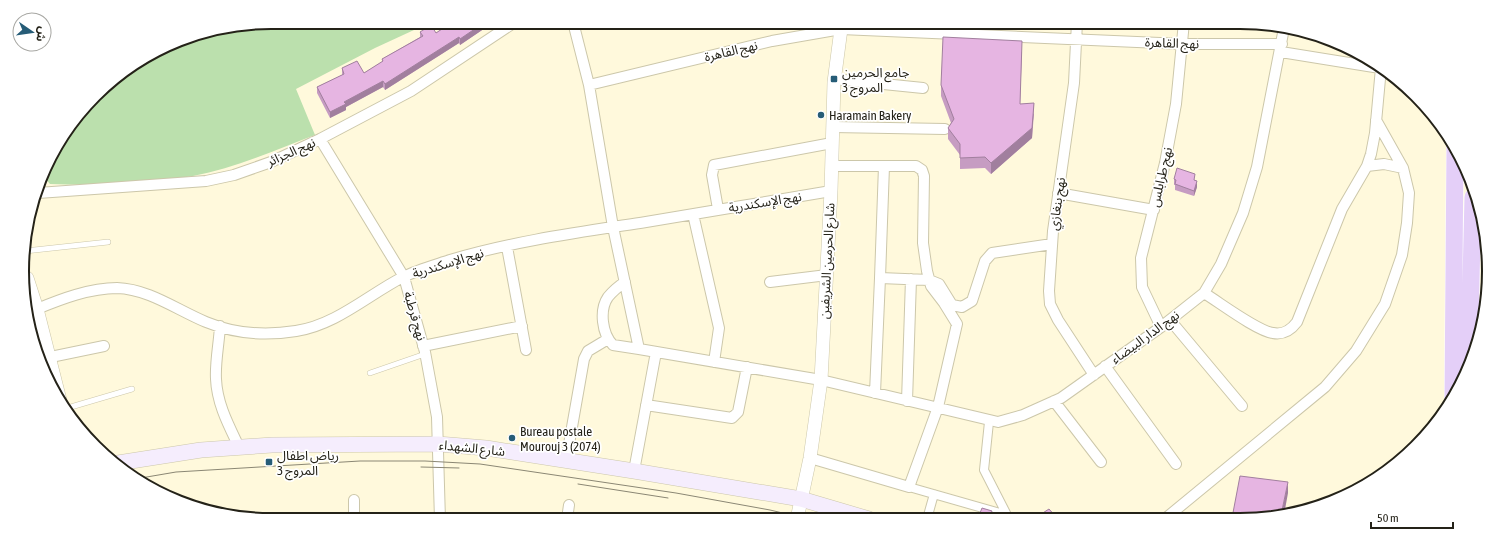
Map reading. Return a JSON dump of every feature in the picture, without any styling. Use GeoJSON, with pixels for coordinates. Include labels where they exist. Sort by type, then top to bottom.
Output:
{"type":"FeatureCollection","features":[{"type":"Feature","properties":{"kind":"highway"},"geometry":{"type":"LineString","coordinates":[[1453,386],[1456,162]]}},
{"type":"Feature","properties":{"kind":"highway"},"geometry":{"type":"LineString","coordinates":[[1469,348],[1473,204]]}},
{"type":"Feature","properties":{"kind":"main road","name":"شارع الشهداء"},"geometry":{"type":"LineString","coordinates":[[123,462],[201,450],[272,445],[438,444],[486,448],[634,470],[801,499],[849,513]]}},
{"type":"Feature","properties":{"kind":"street","name":"نهج الجزائر"},"geometry":{"type":"LineString","coordinates":[[42,193],[206,181],[234,175],[271,162],[320,139],[411,91],[504,29]]}},
{"type":"Feature","properties":{"kind":"street"},"geometry":{"type":"LineString","coordinates":[[575,29],[589,85],[613,227],[639,349]]}},
{"type":"Feature","properties":{"kind":"street","name":"نهج القاهرة"},"geometry":{"type":"LineString","coordinates":[[589,85],[829,29]]}},
{"type":"Feature","properties":{"kind":"street","name":"شارع الحرمين الشريفين"},"geometry":{"type":"LineString","coordinates":[[798,513],[810,458],[821,380],[831,191],[834,79],[842,29]]}},
{"type":"Feature","properties":{"kind":"street","name":"نهج القاهرة"},"geometry":{"type":"LineString","coordinates":[[889,29],[966,34],[1281,48],[1367,65]]}},
{"type":"Feature","properties":{"kind":"street"},"geometry":{"type":"LineString","coordinates":[[966,29],[966,34]]}},
{"type":"Feature","properties":{"kind":"street","name":"نهج بنغازي"},"geometry":{"type":"LineString","coordinates":[[1077,29],[1074,83],[1058,193],[1049,270],[1050,304],[1058,320],[1094,375]]}},
{"type":"Feature","properties":{"kind":"street","name":"نهج طرابلس"},"geometry":{"type":"LineString","coordinates":[[1161,327],[1142,287],[1141,258],[1154,210],[1176,104],[1184,29]]}},
{"type":"Feature","properties":{"kind":"street","name":"نهج الدار البيضاء"},"geometry":{"type":"LineString","coordinates":[[608,340],[613,345],[821,380],[875,394],[938,407],[990,422],[998,422],[1023,415],[1054,401],[1094,375],[1161,327],[1204,293],[1221,264],[1243,213],[1257,167],[1283,33]]}},
{"type":"Feature","properties":{"kind":"street"},"geometry":{"type":"LineString","coordinates":[[1204,293],[1265,331],[1282,333],[1291,329],[1297,322],[1342,209],[1367,166],[1375,133],[1380,74]]}},
{"type":"Feature","properties":{"kind":"street"},"geometry":{"type":"LineString","coordinates":[[834,79],[923,88]]}},
{"type":"Feature","properties":{"kind":"street"},"geometry":{"type":"LineString","coordinates":[[1172,513],[1325,387],[1356,351],[1385,304],[1402,255],[1409,208],[1407,181],[1403,168],[1376,120]]}},
{"type":"Feature","properties":{"kind":"street"},"geometry":{"type":"LineString","coordinates":[[832,127],[945,129]]}},
{"type":"Feature","properties":{"kind":"street","name":"نهج قرطبة"},"geometry":{"type":"LineString","coordinates":[[320,139],[404,277],[424,350],[437,417],[438,444]]}},
{"type":"Feature","properties":{"kind":"street"},"geometry":{"type":"LineString","coordinates":[[718,210],[712,175],[714,165],[832,143]]}},
{"type":"Feature","properties":{"kind":"street"},"geometry":{"type":"LineString","coordinates":[[1367,166],[1384,164],[1403,168]]}},
{"type":"Feature","properties":{"kind":"street"},"geometry":{"type":"LineString","coordinates":[[832,166],[916,166],[922,170],[924,176],[923,243],[929,280],[931,286],[957,324],[938,407],[909,487]]}},
{"type":"Feature","properties":{"kind":"street"},"geometry":{"type":"LineString","coordinates":[[875,394],[884,166]]}},
{"type":"Feature","properties":{"kind":"street","name":"نهج الإسكندرية"},"geometry":{"type":"LineString","coordinates":[[36,309],[91,291],[118,288],[146,294],[176,306],[206,322],[220,326],[257,334],[299,331],[314,327],[351,310],[404,277],[450,260],[507,246],[831,191]]}},
{"type":"Feature","properties":{"kind":"street"},"geometry":{"type":"LineString","coordinates":[[1058,193],[1154,210]]}},
{"type":"Feature","properties":{"kind":"street"},"geometry":{"type":"LineString","coordinates":[[693,214],[720,328],[714,362]]}},
{"type":"Feature","properties":{"kind":"street"},"geometry":{"type":"LineString","coordinates":[[880,278],[929,280],[939,284],[952,305],[962,307],[972,301],[985,261],[992,253],[1052,244]]}},
{"type":"Feature","properties":{"kind":"street"},"geometry":{"type":"LineString","coordinates":[[507,246],[526,350]]}},
{"type":"Feature","properties":{"kind":"street"},"geometry":{"type":"LineString","coordinates":[[770,282],[827,275]]}},
{"type":"Feature","properties":{"kind":"street"},"geometry":{"type":"LineString","coordinates":[[907,401],[911,279]]}},
{"type":"Feature","properties":{"kind":"street"},"geometry":{"type":"LineString","coordinates":[[566,461],[586,354],[608,340],[603,325],[605,304],[608,298],[625,282]]}},
{"type":"Feature","properties":{"kind":"street"},"geometry":{"type":"LineString","coordinates":[[30,289],[36,309],[39,340],[45,358],[104,346]]}},
{"type":"Feature","properties":{"kind":"street"},"geometry":{"type":"LineString","coordinates":[[1170,320],[1242,406]]}},
{"type":"Feature","properties":{"kind":"street"},"geometry":{"type":"LineString","coordinates":[[220,326],[216,379],[218,395],[239,447]]}},
{"type":"Feature","properties":{"kind":"street"},"geometry":{"type":"LineString","coordinates":[[424,350],[522,326]]}},
{"type":"Feature","properties":{"kind":"street"},"geometry":{"type":"LineString","coordinates":[[634,470],[656,352]]}},
{"type":"Feature","properties":{"kind":"street"},"geometry":{"type":"LineString","coordinates":[[1105,366],[1176,464]]}},
{"type":"Feature","properties":{"kind":"street"},"geometry":{"type":"LineString","coordinates":[[646,405],[732,418],[738,412],[747,367]]}},
{"type":"Feature","properties":{"kind":"street"},"geometry":{"type":"LineString","coordinates":[[1054,401],[1101,462]]}},
{"type":"Feature","properties":{"kind":"street"},"geometry":{"type":"LineString","coordinates":[[990,422],[984,470],[1006,513]]}},
{"type":"Feature","properties":{"kind":"street"},"geometry":{"type":"LineString","coordinates":[[438,444],[440,513]]}},
{"type":"Feature","properties":{"kind":"street"},"geometry":{"type":"LineString","coordinates":[[810,458],[1000,513]]}},
{"type":"Feature","properties":{"kind":"street"},"geometry":{"type":"LineString","coordinates":[[929,513],[934,494]]}},
{"type":"Feature","properties":{"kind":"street"},"geometry":{"type":"LineString","coordinates":[[354,500],[354,513]]}},
{"type":"Feature","properties":{"kind":"street"},"geometry":{"type":"LineString","coordinates":[[568,513],[569,505]]}},
{"type":"Feature","properties":{"kind":"lane"},"geometry":{"type":"LineString","coordinates":[[30,251],[108,242]]}},
{"type":"Feature","properties":{"kind":"lane"},"geometry":{"type":"LineString","coordinates":[[370,373],[424,350]]}},
{"type":"Feature","properties":{"kind":"lane"},"geometry":{"type":"LineString","coordinates":[[71,406],[132,390]]}},
{"type":"Feature","properties":{"kind":"green space"},"geometry":{"type":"Polygon","coordinates":[[[271,29],[415,29],[296,89],[315,135],[255,158],[209,173],[193,176],[122,184],[50,184],[46,180],[61,150],[89,111],[111,89],[124,79],[150,61],[178,47],[208,37],[239,31],[271,29]]]}},
{"type":"Feature","properties":{"kind":"building"},"geometry":{"type":"Polygon","coordinates":[[[425,29],[434,29],[436,33],[442,29],[475,29],[460,39],[459,37],[385,84],[383,81],[344,102],[346,104],[330,112],[317,87],[344,74],[342,68],[357,61],[364,73],[383,61],[382,59],[423,36],[420,32],[425,29]]]}},
{"type":"Feature","properties":{"kind":"building"},"geometry":{"type":"Polygon","coordinates":[[[943,37],[1022,41],[1020,104],[1034,103],[1032,128],[991,163],[985,157],[960,158],[960,144],[948,128],[954,119],[941,85],[943,37]]]}},
{"type":"Feature","properties":{"kind":"building"},"geometry":{"type":"Polygon","coordinates":[[[1177,168],[1195,174],[1194,180],[1197,181],[1194,191],[1175,184],[1176,180],[1174,179],[1177,168]]]}},
{"type":"Feature","properties":{"kind":"building"},"geometry":{"type":"Polygon","coordinates":[[[1240,476],[1288,482],[1282,509],[1272,511],[1233,513],[1240,476]]]}},
{"type":"Feature","properties":{"kind":"building"},"geometry":{"type":"Polygon","coordinates":[[[982,508],[992,511],[991,513],[980,513],[982,508]]]}},
{"type":"Feature","properties":{"kind":"building"},"geometry":{"type":"Polygon","coordinates":[[[1049,509],[1053,513],[1043,513],[1049,509]]]}},
{"type":"Feature","properties":{"kind":"tram line"},"geometry":{"type":"LineString","coordinates":[[145,477],[176,472],[360,461],[425,461],[480,464],[676,493],[783,513]]}},
{"type":"Feature","properties":{"kind":"tram line"},"geometry":{"type":"LineString","coordinates":[[421,467],[459,468]]}},
{"type":"Feature","properties":{"kind":"tram line"},"geometry":{"type":"LineString","coordinates":[[578,484],[668,498]]}},
{"type":"Feature","properties":{"kind":"place","name":"جامع الحرمين المروج 3"},"geometry":{"type":"Point","coordinates":[834,79]}},
{"type":"Feature","properties":{"kind":"place","name":"Haramain Bakery"},"geometry":{"type":"Point","coordinates":[821,115]}},
{"type":"Feature","properties":{"kind":"place","name":"Bureau postale Mourouj 3 (2074)"},"geometry":{"type":"Point","coordinates":[512,438]}},
{"type":"Feature","properties":{"kind":"place","name":"رياض اطفال المروج 3"},"geometry":{"type":"Point","coordinates":[269,462]}}]}
